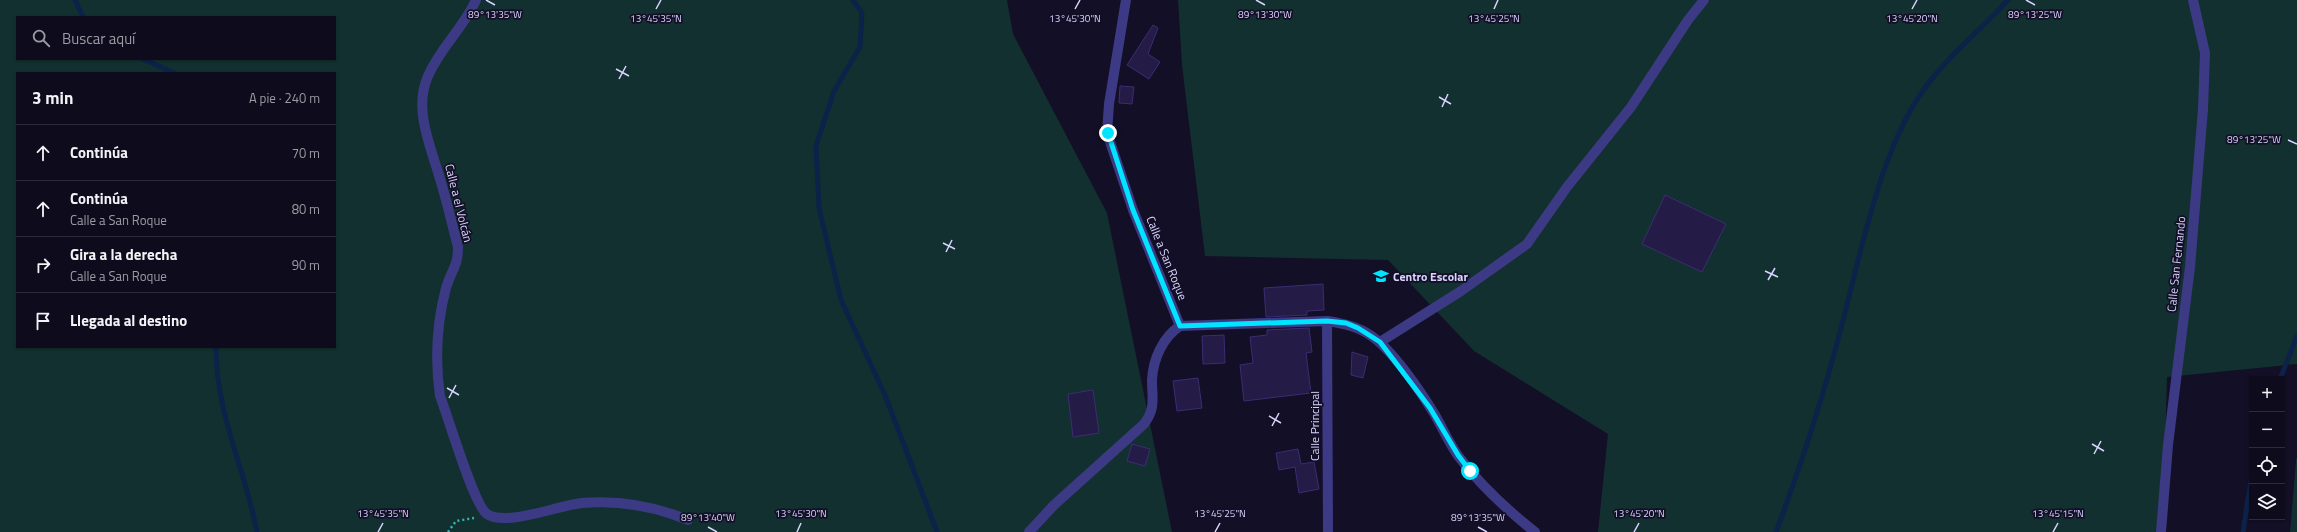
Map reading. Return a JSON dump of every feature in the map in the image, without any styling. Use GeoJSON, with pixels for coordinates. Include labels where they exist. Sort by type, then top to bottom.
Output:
{"type":"FeatureCollection","features":[{"type":"Feature","properties":{"kind":"street","name":"Calle a el Volcán"},"geometry":{"type":"LineString","coordinates":[[476,0],[465,23],[449,39],[429,74],[424,88],[423,112],[426,132],[458,247],[458,260],[447,286],[442,307],[437,362],[440,396],[476,498],[486,514]]}},
{"type":"Feature","properties":{"kind":"street","name":"Calle a San Roque"},"geometry":{"type":"LineString","coordinates":[[1126,0],[1108,104],[1108,133],[1133,210],[1180,326]]}},
{"type":"Feature","properties":{"kind":"street"},"geometry":{"type":"LineString","coordinates":[[1380,342],[1461,291],[1527,244],[1567,186],[1631,107],[1688,20],[1704,0]]}},
{"type":"Feature","properties":{"kind":"street","name":"Calle San Fernando"},"geometry":{"type":"LineString","coordinates":[[2161,532],[2168,445],[2190,267],[2203,109],[2205,53],[2193,0]]}},
{"type":"Feature","properties":{"kind":"street"},"geometry":{"type":"LineString","coordinates":[[1029,532],[1054,505],[1144,424],[1150,416],[1153,408],[1153,373],[1159,351],[1166,338],[1180,326],[1327,321],[1346,323],[1358,328],[1380,342],[1430,408],[1458,455],[1470,471],[1503,507],[1535,532]]}},
{"type":"Feature","properties":{"kind":"street","name":"Calle Principal"},"geometry":{"type":"LineString","coordinates":[[1327,321],[1328,532]]}},
{"type":"Feature","properties":{"kind":"street"},"geometry":{"type":"LineString","coordinates":[[486,514],[495,517],[511,518],[582,503],[633,503],[656,507],[688,520]]}},
{"type":"Feature","properties":{"kind":"path"},"geometry":{"type":"LineString","coordinates":[[448,532],[456,521],[486,514]]}},
{"type":"Feature","properties":{"kind":"green space"},"geometry":{"type":"Polygon","coordinates":[[[0,0],[1007,0],[1013,34],[1107,213],[1172,532],[0,532],[0,0]]]}},
{"type":"Feature","properties":{"kind":"green space"},"geometry":{"type":"Polygon","coordinates":[[[1178,0],[2297,0],[2297,364],[2167,377],[2163,532],[1598,532],[1608,434],[1474,351],[1388,260],[1205,256],[1182,65],[1178,0]]]}},
{"type":"Feature","properties":{"kind":"green space"},"geometry":{"type":"Polygon","coordinates":[[[2297,457],[2297,532],[2290,532],[2296,460],[2297,457]]]}},
{"type":"Feature","properties":{"kind":"building"},"geometry":{"type":"Polygon","coordinates":[[[1153,25],[1158,28],[1148,54],[1160,62],[1149,79],[1127,65],[1153,25]]]}},
{"type":"Feature","properties":{"kind":"building"},"geometry":{"type":"Polygon","coordinates":[[[1120,86],[1134,87],[1132,104],[1119,103],[1120,86]]]}},
{"type":"Feature","properties":{"kind":"building"},"geometry":{"type":"Polygon","coordinates":[[[1665,195],[1726,224],[1702,272],[1642,244],[1665,195]]]}},
{"type":"Feature","properties":{"kind":"building"},"geometry":{"type":"Polygon","coordinates":[[[1323,284],[1324,310],[1307,311],[1307,315],[1266,317],[1264,288],[1323,284]]]}},
{"type":"Feature","properties":{"kind":"building"},"geometry":{"type":"Polygon","coordinates":[[[1309,328],[1312,352],[1306,353],[1311,393],[1244,401],[1240,365],[1253,363],[1250,337],[1267,335],[1267,330],[1309,328]]]}},
{"type":"Feature","properties":{"kind":"building"},"geometry":{"type":"Polygon","coordinates":[[[1224,335],[1225,363],[1203,364],[1202,336],[1224,335]]]}},
{"type":"Feature","properties":{"kind":"building"},"geometry":{"type":"Polygon","coordinates":[[[1352,352],[1368,357],[1363,378],[1351,375],[1352,352]]]}},
{"type":"Feature","properties":{"kind":"building"},"geometry":{"type":"Polygon","coordinates":[[[1198,378],[1202,408],[1177,411],[1173,381],[1198,378]]]}},
{"type":"Feature","properties":{"kind":"building"},"geometry":{"type":"Polygon","coordinates":[[[1093,390],[1099,433],[1073,437],[1068,394],[1093,390]]]}},
{"type":"Feature","properties":{"kind":"building"},"geometry":{"type":"Polygon","coordinates":[[[1132,444],[1150,449],[1145,466],[1127,461],[1132,444]]]}},
{"type":"Feature","properties":{"kind":"building"},"geometry":{"type":"Polygon","coordinates":[[[1298,449],[1301,464],[1314,462],[1319,489],[1299,493],[1295,467],[1279,470],[1276,453],[1298,449]]]}},
{"type":"Feature","properties":{"kind":"waterway"},"geometry":{"type":"LineString","coordinates":[[75,0],[83,16]]}},
{"type":"Feature","properties":{"kind":"waterway"},"geometry":{"type":"LineString","coordinates":[[853,0],[862,13],[860,47],[834,91],[816,146],[819,208],[841,300],[885,395],[937,532]]}},
{"type":"Feature","properties":{"kind":"waterway"},"geometry":{"type":"LineString","coordinates":[[1776,532],[1819,406],[1872,207],[1893,147],[1906,119],[1929,82],[2008,0]]}},
{"type":"Feature","properties":{"kind":"waterway"},"geometry":{"type":"LineString","coordinates":[[145,60],[172,72]]}},
{"type":"Feature","properties":{"kind":"waterway"},"geometry":{"type":"LineString","coordinates":[[2281,376],[2297,336]]}},
{"type":"Feature","properties":{"kind":"waterway"},"geometry":{"type":"LineString","coordinates":[[216,348],[217,372],[226,419],[246,486],[257,532]]}},
{"type":"Feature","properties":{"kind":"waterway"},"geometry":{"type":"LineString","coordinates":[[2243,532],[2250,484]]}},
{"type":"Feature","properties":{"kind":"place","name":"Centro Escolar"},"geometry":{"type":"Point","coordinates":[1381,276]}},
{"type":"Feature","properties":{"kind":"route"},"geometry":{"type":"LineString","coordinates":[[1108,133],[1111,147],[1133,210],[1180,326],[1327,321],[1346,323],[1358,328],[1380,342],[1401,368],[1430,408],[1458,455],[1470,471]]}}]}
